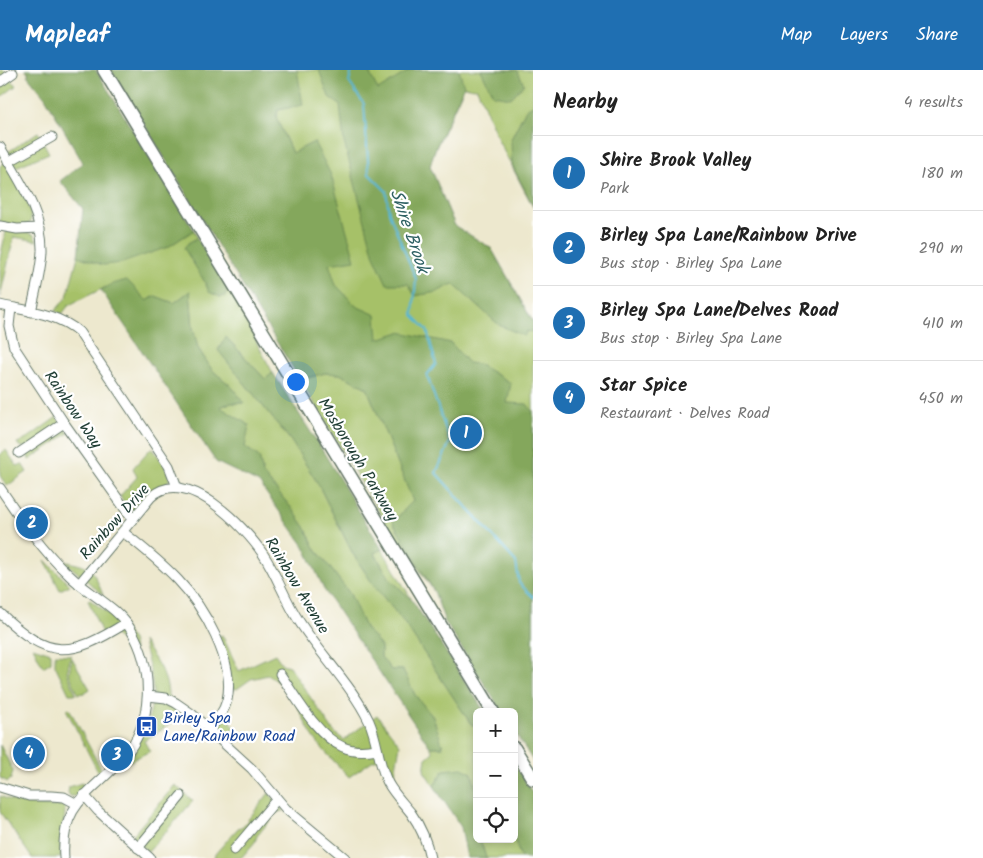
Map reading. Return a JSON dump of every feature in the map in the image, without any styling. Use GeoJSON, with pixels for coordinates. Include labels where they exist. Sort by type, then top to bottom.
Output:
{"type":"FeatureCollection","features":[{"type":"Feature","properties":{"kind":"highway","name":"Mosborough Parkway"},"geometry":{"type":"LineString","coordinates":[[104,70],[491,708]]}},
{"type":"Feature","properties":{"kind":"highway"},"geometry":{"type":"LineString","coordinates":[[517,753],[533,779]]}},
{"type":"Feature","properties":{"kind":"street"},"geometry":{"type":"LineString","coordinates":[[0,82],[13,73]]}},
{"type":"Feature","properties":{"kind":"street"},"geometry":{"type":"LineString","coordinates":[[8,162],[52,137]]}},
{"type":"Feature","properties":{"kind":"street"},"geometry":{"type":"LineString","coordinates":[[0,147],[34,208],[40,228],[42,252],[32,312]]}},
{"type":"Feature","properties":{"kind":"street"},"geometry":{"type":"LineString","coordinates":[[0,226],[17,229],[40,228]]}},
{"type":"Feature","properties":{"kind":"street"},"geometry":{"type":"LineString","coordinates":[[0,305],[57,318],[79,332],[168,466],[176,487]]}},
{"type":"Feature","properties":{"kind":"street","name":"Rainbow Way"},"geometry":{"type":"LineString","coordinates":[[11,308],[9,326],[14,347],[64,423],[132,520]]}},
{"type":"Feature","properties":{"kind":"street"},"geometry":{"type":"LineString","coordinates":[[19,453],[64,423]]}},
{"type":"Feature","properties":{"kind":"street","name":"Rainbow Drive"},"geometry":{"type":"LineString","coordinates":[[79,584],[155,493],[164,488],[176,487]]}},
{"type":"Feature","properties":{"kind":"street","name":"Rainbow Avenue"},"geometry":{"type":"LineString","coordinates":[[176,487],[190,490],[208,500],[237,523],[255,543],[270,565],[299,622],[361,707],[372,729],[382,767],[389,784],[416,821],[425,839],[430,858]]}},
{"type":"Feature","properties":{"kind":"street"},"geometry":{"type":"LineString","coordinates":[[0,488],[44,548],[79,584],[112,609],[126,623],[139,646],[147,680],[148,696],[144,721],[132,745],[113,769],[84,795],[77,804],[67,825],[64,858]]}},
{"type":"Feature","properties":{"kind":"street"},"geometry":{"type":"LineString","coordinates":[[123,532],[166,568],[186,589],[204,616],[218,643],[226,668],[228,692],[218,719],[209,730]]}},
{"type":"Feature","properties":{"kind":"street"},"geometry":{"type":"LineString","coordinates":[[0,613],[16,628],[37,642],[67,650],[88,644],[126,623]]}},
{"type":"Feature","properties":{"kind":"street"},"geometry":{"type":"LineString","coordinates":[[280,674],[308,714],[326,736],[336,744],[353,751],[377,749]]}},
{"type":"Feature","properties":{"kind":"street"},"geometry":{"type":"LineString","coordinates":[[148,696],[166,698],[176,703],[209,730],[252,769],[277,799],[344,858]]}},
{"type":"Feature","properties":{"kind":"street"},"geometry":{"type":"LineString","coordinates":[[0,786],[29,796],[64,797],[77,804]]}},
{"type":"Feature","properties":{"kind":"street"},"geometry":{"type":"LineString","coordinates":[[84,795],[98,811],[150,858]]}},
{"type":"Feature","properties":{"kind":"street"},"geometry":{"type":"LineString","coordinates":[[138,848],[181,796]]}},
{"type":"Feature","properties":{"kind":"street"},"geometry":{"type":"LineString","coordinates":[[234,850],[277,799]]}},
{"type":"Feature","properties":{"kind":"green space"},"geometry":{"type":"Polygon","coordinates":[[[0,70],[4,70],[9,79],[17,85],[0,98],[0,70]]]}},
{"type":"Feature","properties":{"kind":"green space"},"geometry":{"type":"Polygon","coordinates":[[[25,70],[96,70],[194,230],[168,247],[122,263],[103,265],[78,256],[83,209],[60,181],[83,163],[45,97],[25,70]]]}},
{"type":"Feature","properties":{"kind":"green space"},"geometry":{"type":"Polygon","coordinates":[[[111,70],[297,70],[303,105],[278,110],[276,117],[292,153],[314,142],[331,175],[355,260],[329,264],[336,285],[356,306],[376,315],[378,339],[400,332],[451,343],[468,363],[478,364],[511,383],[507,403],[527,404],[533,412],[533,761],[518,737],[518,708],[499,708],[445,622],[434,591],[393,522],[413,501],[367,388],[340,374],[325,373],[300,380],[111,70]]]}},
{"type":"Feature","properties":{"kind":"green space"},"geometry":{"type":"Polygon","coordinates":[[[271,70],[533,70],[533,207],[499,142],[477,88],[464,87],[434,152],[430,166],[455,226],[491,248],[533,322],[533,650],[340,336],[292,153],[276,117],[278,110],[284,109],[271,70]]]}},
{"type":"Feature","properties":{"kind":"green space"},"geometry":{"type":"Polygon","coordinates":[[[319,70],[368,70],[378,90],[410,70],[459,70],[464,86],[434,152],[430,166],[455,226],[491,248],[533,322],[533,332],[527,331],[524,336],[499,325],[453,284],[437,292],[415,296],[408,284],[387,284],[374,256],[344,142],[340,105],[329,97],[319,70]]]}},
{"type":"Feature","properties":{"kind":"green space"},"geometry":{"type":"Polygon","coordinates":[[[481,70],[517,70],[524,84],[511,98],[493,95],[481,70]]]}},
{"type":"Feature","properties":{"kind":"green space"},"geometry":{"type":"Polygon","coordinates":[[[533,105],[533,206],[512,165],[511,139],[526,109],[533,105]]]}},
{"type":"Feature","properties":{"kind":"green space"},"geometry":{"type":"Polygon","coordinates":[[[38,132],[49,153],[16,167],[8,152],[38,132]]]}},
{"type":"Feature","properties":{"kind":"green space"},"geometry":{"type":"Polygon","coordinates":[[[4,162],[27,201],[31,217],[30,223],[27,225],[15,226],[0,223],[0,166],[4,162]]]}},
{"type":"Feature","properties":{"kind":"green space"},"geometry":{"type":"Polygon","coordinates":[[[194,230],[197,238],[188,243],[209,292],[225,295],[228,288],[250,323],[257,343],[273,373],[265,379],[226,337],[218,350],[291,441],[317,482],[353,554],[375,587],[403,621],[473,725],[473,778],[472,773],[444,770],[434,786],[424,771],[426,758],[433,752],[430,747],[443,747],[433,717],[415,695],[403,670],[391,670],[381,657],[381,647],[366,630],[350,594],[315,548],[305,527],[293,510],[263,474],[259,457],[245,447],[220,407],[230,403],[243,403],[231,386],[212,370],[198,348],[193,328],[190,291],[174,303],[155,296],[147,301],[112,284],[69,305],[62,314],[55,311],[67,297],[78,256],[103,265],[168,247],[194,230]]]}},
{"type":"Feature","properties":{"kind":"green space"},"geometry":{"type":"Polygon","coordinates":[[[6,231],[29,233],[34,235],[37,241],[14,237],[0,297],[0,258],[6,231]]]}},
{"type":"Feature","properties":{"kind":"green space"},"geometry":{"type":"Polygon","coordinates":[[[197,238],[228,288],[225,296],[220,297],[209,292],[184,248],[188,243],[197,238]]]}},
{"type":"Feature","properties":{"kind":"green space"},"geometry":{"type":"Polygon","coordinates":[[[127,280],[147,301],[155,296],[174,303],[190,291],[193,328],[198,348],[212,370],[231,386],[244,403],[230,403],[220,407],[249,425],[245,447],[259,457],[263,474],[293,510],[305,527],[315,548],[350,594],[366,630],[381,647],[381,657],[391,670],[403,670],[415,695],[433,717],[443,747],[430,747],[325,591],[304,546],[259,483],[216,462],[101,290],[112,284],[127,280]]]}},
{"type":"Feature","properties":{"kind":"green space"},"geometry":{"type":"Polygon","coordinates":[[[226,337],[265,379],[273,373],[382,549],[374,553],[390,579],[412,600],[482,708],[473,708],[473,725],[403,621],[375,587],[353,554],[317,482],[291,441],[218,350],[226,337]]]}},
{"type":"Feature","properties":{"kind":"green space"},"geometry":{"type":"Polygon","coordinates":[[[325,373],[340,374],[367,388],[413,501],[393,522],[434,591],[387,525],[300,380],[325,373]]]}},
{"type":"Feature","properties":{"kind":"green space"},"geometry":{"type":"Polygon","coordinates":[[[57,417],[69,433],[29,460],[25,447],[20,447],[17,443],[25,440],[57,417]]]}},
{"type":"Feature","properties":{"kind":"green space"},"geometry":{"type":"Polygon","coordinates":[[[152,447],[168,471],[170,478],[165,486],[133,512],[130,511],[120,496],[137,477],[133,468],[152,447]]]}},
{"type":"Feature","properties":{"kind":"green space"},"geometry":{"type":"Polygon","coordinates":[[[6,450],[17,466],[22,464],[27,472],[7,486],[0,476],[0,454],[6,450]]]}},
{"type":"Feature","properties":{"kind":"green space"},"geometry":{"type":"Polygon","coordinates":[[[382,549],[412,600],[390,579],[374,552],[382,549]]]}},
{"type":"Feature","properties":{"kind":"green space"},"geometry":{"type":"Polygon","coordinates":[[[45,560],[70,585],[60,590],[45,560]]]}},
{"type":"Feature","properties":{"kind":"green space"},"geometry":{"type":"Polygon","coordinates":[[[64,561],[81,565],[90,570],[96,578],[103,595],[64,561]]]}},
{"type":"Feature","properties":{"kind":"green space"},"geometry":{"type":"Polygon","coordinates":[[[89,599],[124,628],[133,643],[134,651],[111,632],[103,636],[89,599]]]}},
{"type":"Feature","properties":{"kind":"green space"},"geometry":{"type":"Polygon","coordinates":[[[222,635],[239,671],[275,654],[282,664],[289,666],[334,732],[344,740],[377,715],[400,745],[393,785],[382,758],[372,761],[349,777],[315,739],[290,694],[268,675],[251,679],[237,689],[232,688],[218,637],[222,635]]]}},
{"type":"Feature","properties":{"kind":"green space"},"geometry":{"type":"Polygon","coordinates":[[[143,641],[163,673],[168,695],[186,713],[144,741],[150,751],[127,763],[151,710],[153,691],[143,641]]]}},
{"type":"Feature","properties":{"kind":"green space"},"geometry":{"type":"Polygon","coordinates":[[[33,647],[51,653],[51,662],[43,667],[33,647]]]}},
{"type":"Feature","properties":{"kind":"green space"},"geometry":{"type":"Polygon","coordinates":[[[55,654],[71,655],[67,672],[76,694],[69,694],[55,665],[55,654]]]}},
{"type":"Feature","properties":{"kind":"green space"},"geometry":{"type":"Polygon","coordinates":[[[72,658],[90,689],[84,693],[78,694],[69,673],[72,658]]]}},
{"type":"Feature","properties":{"kind":"green space"},"geometry":{"type":"Polygon","coordinates":[[[69,708],[101,769],[98,772],[66,709],[69,708]]]}},
{"type":"Feature","properties":{"kind":"green space"},"geometry":{"type":"Polygon","coordinates":[[[226,712],[234,729],[222,736],[217,733],[217,724],[226,712]]]}},
{"type":"Feature","properties":{"kind":"green space"},"geometry":{"type":"Polygon","coordinates":[[[0,745],[13,771],[8,782],[0,778],[0,745]]]}},
{"type":"Feature","properties":{"kind":"green space"},"geometry":{"type":"Polygon","coordinates":[[[462,768],[472,773],[473,843],[481,843],[486,858],[467,858],[461,827],[434,786],[444,770],[462,768]]]}},
{"type":"Feature","properties":{"kind":"green space"},"geometry":{"type":"Polygon","coordinates":[[[518,770],[533,794],[533,858],[521,858],[516,843],[518,843],[518,770]]]}},
{"type":"Feature","properties":{"kind":"green space"},"geometry":{"type":"Polygon","coordinates":[[[82,783],[85,790],[79,796],[70,796],[68,793],[69,787],[82,783]]]}},
{"type":"Feature","properties":{"kind":"green space"},"geometry":{"type":"Polygon","coordinates":[[[175,785],[193,801],[148,852],[132,836],[175,785]]]}},
{"type":"Feature","properties":{"kind":"green space"},"geometry":{"type":"Polygon","coordinates":[[[269,793],[284,811],[277,812],[241,858],[214,858],[215,854],[238,828],[243,826],[269,793]]]}},
{"type":"Feature","properties":{"kind":"green space"},"geometry":{"type":"Polygon","coordinates":[[[0,796],[32,805],[64,806],[65,816],[60,840],[61,858],[32,858],[0,812],[0,796]]]}},
{"type":"Feature","properties":{"kind":"green space"},"geometry":{"type":"Polygon","coordinates":[[[481,843],[516,843],[521,858],[486,858],[481,843]]]}},
{"type":"Feature","properties":{"kind":"waterway","name":"Shire Brook"},"geometry":{"type":"LineString","coordinates":[[352,70],[349,82],[364,104],[369,174],[386,191],[389,213],[416,279],[413,315],[427,330],[436,364],[427,375],[450,442],[436,473],[516,562],[519,583],[533,597]]}},
{"type":"Feature","properties":{"kind":"place","name":"Shire Brook Valley"},"geometry":{"type":"Point","coordinates":[466,433]}},
{"type":"Feature","properties":{"kind":"place","name":"Birley Spa Lane/Rainbow Drive"},"geometry":{"type":"Point","coordinates":[32,523]}},
{"type":"Feature","properties":{"kind":"place","name":"Birley Spa Lane/Rainbow Road"},"geometry":{"type":"Point","coordinates":[147,726]}},
{"type":"Feature","properties":{"kind":"place","name":"Star Spice"},"geometry":{"type":"Point","coordinates":[29,753]}},
{"type":"Feature","properties":{"kind":"place","name":"Birley Spa Lane/Delves Road"},"geometry":{"type":"Point","coordinates":[117,755]}}]}
